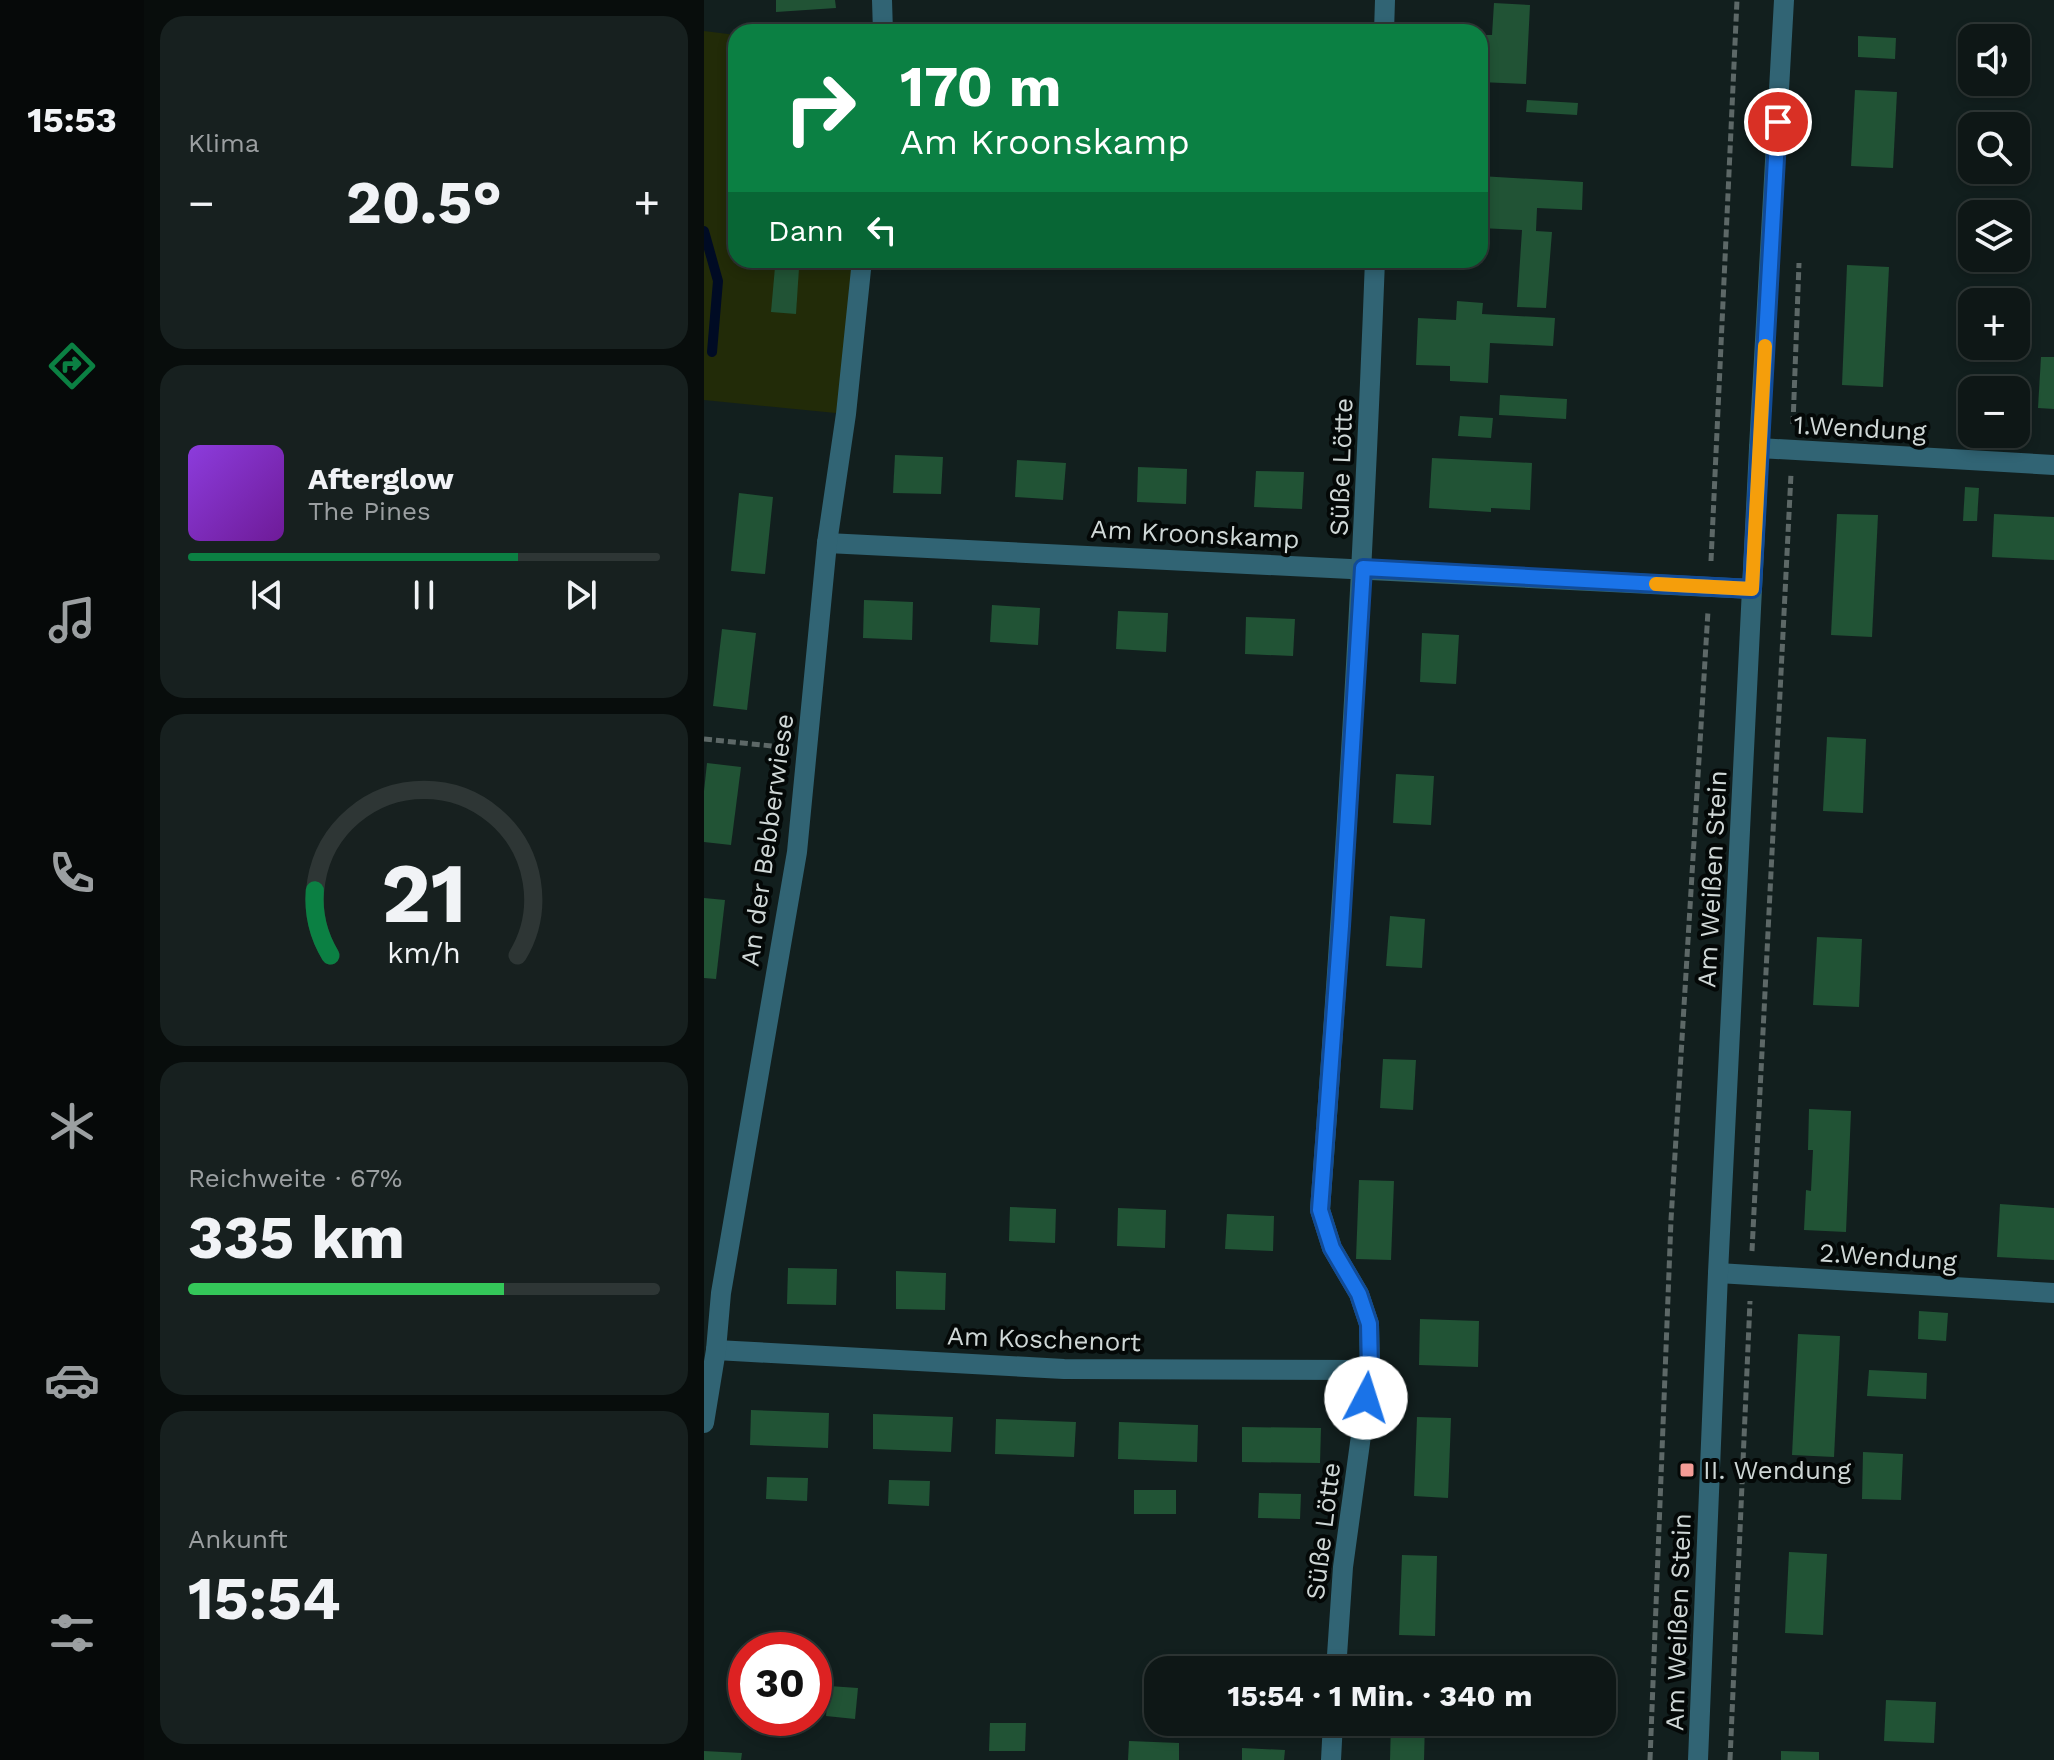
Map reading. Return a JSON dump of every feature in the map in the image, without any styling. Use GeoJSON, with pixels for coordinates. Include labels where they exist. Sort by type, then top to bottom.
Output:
{"type":"FeatureCollection","features":[{"type":"Feature","properties":{"kind":"street"},"geometry":{"type":"LineString","coordinates":[[882,0],[883,24]]}},
{"type":"Feature","properties":{"kind":"street"},"geometry":{"type":"LineString","coordinates":[[1384,24],[1385,0]]}},
{"type":"Feature","properties":{"kind":"street","name":"Am Weißen Stein"},"geometry":{"type":"LineString","coordinates":[[1698,1760],[1718,1273],[1784,0]]}},
{"type":"Feature","properties":{"kind":"street","name":"An der Bebberwiese"},"geometry":{"type":"LineString","coordinates":[[704,1423],[716,1350],[721,1293],[797,852],[827,543],[846,414],[861,268]]}},
{"type":"Feature","properties":{"kind":"street","name":"Süße Lötte"},"geometry":{"type":"LineString","coordinates":[[1337,1656],[1343,1567],[1370,1370],[1369,1324],[1359,1294],[1332,1248],[1320,1210],[1363,568],[1375,268]]}},
{"type":"Feature","properties":{"kind":"street","name":"1.Wendung"},"geometry":{"type":"LineString","coordinates":[[1759,448],[2054,465]]}},
{"type":"Feature","properties":{"kind":"street","name":"Am Kroonskamp"},"geometry":{"type":"LineString","coordinates":[[827,543],[1752,589]]}},
{"type":"Feature","properties":{"kind":"street","name":"2.Wendung"},"geometry":{"type":"LineString","coordinates":[[1718,1273],[2054,1293]]}},
{"type":"Feature","properties":{"kind":"street","name":"Am Koschenort"},"geometry":{"type":"LineString","coordinates":[[716,1350],[1064,1369],[1370,1370]]}},
{"type":"Feature","properties":{"kind":"street"},"geometry":{"type":"LineString","coordinates":[[1331,1760],[1332,1736]]}},
{"type":"Feature","properties":{"kind":"path"},"geometry":{"type":"LineString","coordinates":[[1650,1760],[1671,1220],[1710,587],[1737,0]]}},
{"type":"Feature","properties":{"kind":"path"},"geometry":{"type":"LineString","coordinates":[[1730,1760],[1799,255]]}},
{"type":"Feature","properties":{"kind":"path"},"geometry":{"type":"LineString","coordinates":[[704,739],[807,750]]}},
{"type":"Feature","properties":{"kind":"green space"},"geometry":{"type":"Polygon","coordinates":[[[704,31],[728,34],[728,268],[861,268],[846,414],[704,400],[704,31]]]}},
{"type":"Feature","properties":{"kind":"building"},"geometry":{"type":"Polygon","coordinates":[[[776,0],[835,0],[836,8],[776,12],[776,0]]]}},
{"type":"Feature","properties":{"kind":"building"},"geometry":{"type":"Polygon","coordinates":[[[1494,3],[1530,5],[1526,84],[1488,82],[1488,35],[1492,35],[1494,3]]]}},
{"type":"Feature","properties":{"kind":"building"},"geometry":{"type":"Polygon","coordinates":[[[1858,36],[1896,38],[1895,59],[1858,57],[1858,36]]]}},
{"type":"Feature","properties":{"kind":"building"},"geometry":{"type":"Polygon","coordinates":[[[1855,90],[1897,92],[1893,168],[1851,166],[1855,90]]]}},
{"type":"Feature","properties":{"kind":"building"},"geometry":{"type":"Polygon","coordinates":[[[1527,100],[1578,103],[1577,115],[1526,112],[1527,100]]]}},
{"type":"Feature","properties":{"kind":"building"},"geometry":{"type":"Polygon","coordinates":[[[1488,176],[1583,182],[1582,210],[1537,208],[1536,231],[1552,232],[1546,308],[1517,307],[1522,230],[1488,228],[1488,176]]]}},
{"type":"Feature","properties":{"kind":"building"},"geometry":{"type":"Polygon","coordinates":[[[1847,265],[1889,267],[1883,387],[1842,385],[1847,265]]]}},
{"type":"Feature","properties":{"kind":"building"},"geometry":{"type":"Polygon","coordinates":[[[775,268],[799,268],[796,314],[771,312],[775,268]]]}},
{"type":"Feature","properties":{"kind":"building"},"geometry":{"type":"Polygon","coordinates":[[[1457,301],[1483,303],[1482,314],[1555,318],[1553,346],[1490,343],[1488,383],[1450,381],[1450,366],[1416,365],[1418,318],[1456,320],[1457,301]]]}},
{"type":"Feature","properties":{"kind":"building"},"geometry":{"type":"Polygon","coordinates":[[[2041,357],[2054,357],[2054,409],[2038,408],[2041,357]]]}},
{"type":"Feature","properties":{"kind":"building"},"geometry":{"type":"Polygon","coordinates":[[[1500,395],[1567,399],[1566,419],[1499,415],[1500,395]]]}},
{"type":"Feature","properties":{"kind":"building"},"geometry":{"type":"Polygon","coordinates":[[[1460,416],[1493,418],[1491,438],[1458,436],[1460,416]]]}},
{"type":"Feature","properties":{"kind":"building"},"geometry":{"type":"Polygon","coordinates":[[[895,455],[943,457],[941,494],[893,493],[895,455]]]}},
{"type":"Feature","properties":{"kind":"building"},"geometry":{"type":"Polygon","coordinates":[[[1432,458],[1532,463],[1530,510],[1491,508],[1491,512],[1429,508],[1432,458]]]}},
{"type":"Feature","properties":{"kind":"building"},"geometry":{"type":"Polygon","coordinates":[[[1017,460],[1066,463],[1063,500],[1015,497],[1017,460]]]}},
{"type":"Feature","properties":{"kind":"building"},"geometry":{"type":"Polygon","coordinates":[[[1138,467],[1187,469],[1186,504],[1137,502],[1138,467]]]}},
{"type":"Feature","properties":{"kind":"building"},"geometry":{"type":"Polygon","coordinates":[[[1256,471],[1304,472],[1302,509],[1254,507],[1256,471]]]}},
{"type":"Feature","properties":{"kind":"building"},"geometry":{"type":"Polygon","coordinates":[[[1965,487],[1979,488],[1977,521],[1963,521],[1965,487]]]}},
{"type":"Feature","properties":{"kind":"building"},"geometry":{"type":"Polygon","coordinates":[[[739,493],[773,497],[765,574],[731,571],[739,493]]]}},
{"type":"Feature","properties":{"kind":"building"},"geometry":{"type":"Polygon","coordinates":[[[1837,514],[1878,515],[1872,637],[1831,635],[1837,514]]]}},
{"type":"Feature","properties":{"kind":"building"},"geometry":{"type":"Polygon","coordinates":[[[1994,514],[2054,517],[2054,560],[1992,557],[1994,514]]]}},
{"type":"Feature","properties":{"kind":"building"},"geometry":{"type":"Polygon","coordinates":[[[864,600],[913,602],[912,640],[863,638],[864,600]]]}},
{"type":"Feature","properties":{"kind":"building"},"geometry":{"type":"Polygon","coordinates":[[[992,605],[1040,608],[1038,645],[990,642],[992,605]]]}},
{"type":"Feature","properties":{"kind":"building"},"geometry":{"type":"Polygon","coordinates":[[[1118,611],[1168,613],[1166,652],[1116,649],[1118,611]]]}},
{"type":"Feature","properties":{"kind":"building"},"geometry":{"type":"Polygon","coordinates":[[[1246,617],[1295,619],[1293,656],[1245,654],[1246,617]]]}},
{"type":"Feature","properties":{"kind":"building"},"geometry":{"type":"Polygon","coordinates":[[[722,629],[756,633],[747,710],[713,706],[722,629]]]}},
{"type":"Feature","properties":{"kind":"building"},"geometry":{"type":"Polygon","coordinates":[[[1422,633],[1459,635],[1456,684],[1420,682],[1422,633]]]}},
{"type":"Feature","properties":{"kind":"building"},"geometry":{"type":"Polygon","coordinates":[[[1827,737],[1866,739],[1863,813],[1823,811],[1827,737]]]}},
{"type":"Feature","properties":{"kind":"building"},"geometry":{"type":"Polygon","coordinates":[[[707,763],[741,767],[731,845],[704,842],[707,763]]]}},
{"type":"Feature","properties":{"kind":"building"},"geometry":{"type":"Polygon","coordinates":[[[1396,774],[1434,776],[1431,825],[1393,823],[1396,774]]]}},
{"type":"Feature","properties":{"kind":"building"},"geometry":{"type":"Polygon","coordinates":[[[704,898],[725,900],[716,979],[704,978],[704,898]]]}},
{"type":"Feature","properties":{"kind":"building"},"geometry":{"type":"Polygon","coordinates":[[[1390,916],[1425,919],[1422,968],[1386,966],[1390,916]]]}},
{"type":"Feature","properties":{"kind":"building"},"geometry":{"type":"Polygon","coordinates":[[[1817,937],[1862,939],[1859,1007],[1813,1005],[1817,937]]]}},
{"type":"Feature","properties":{"kind":"building"},"geometry":{"type":"Polygon","coordinates":[[[1383,1059],[1416,1060],[1413,1110],[1380,1108],[1383,1059]]]}},
{"type":"Feature","properties":{"kind":"building"},"geometry":{"type":"Polygon","coordinates":[[[1809,1109],[1851,1111],[1846,1232],[1804,1230],[1806,1190],[1811,1191],[1813,1150],[1808,1150],[1809,1109]]]}},
{"type":"Feature","properties":{"kind":"building"},"geometry":{"type":"Polygon","coordinates":[[[1359,1180],[1394,1181],[1391,1260],[1356,1259],[1359,1180]]]}},
{"type":"Feature","properties":{"kind":"building"},"geometry":{"type":"Polygon","coordinates":[[[2000,1204],[2054,1208],[2054,1260],[1997,1257],[2000,1204]]]}},
{"type":"Feature","properties":{"kind":"building"},"geometry":{"type":"Polygon","coordinates":[[[1010,1207],[1056,1209],[1055,1243],[1009,1241],[1010,1207]]]}},
{"type":"Feature","properties":{"kind":"building"},"geometry":{"type":"Polygon","coordinates":[[[1118,1208],[1166,1210],[1165,1248],[1117,1246],[1118,1208]]]}},
{"type":"Feature","properties":{"kind":"building"},"geometry":{"type":"Polygon","coordinates":[[[1227,1214],[1274,1216],[1273,1251],[1225,1249],[1227,1214]]]}},
{"type":"Feature","properties":{"kind":"building"},"geometry":{"type":"Polygon","coordinates":[[[788,1268],[837,1269],[836,1305],[787,1304],[788,1268]]]}},
{"type":"Feature","properties":{"kind":"building"},"geometry":{"type":"Polygon","coordinates":[[[896,1271],[946,1273],[945,1310],[896,1309],[896,1271]]]}},
{"type":"Feature","properties":{"kind":"building"},"geometry":{"type":"Polygon","coordinates":[[[1919,1311],[1948,1313],[1946,1341],[1918,1339],[1919,1311]]]}},
{"type":"Feature","properties":{"kind":"building"},"geometry":{"type":"Polygon","coordinates":[[[1420,1319],[1479,1321],[1478,1367],[1419,1365],[1420,1319]]]}},
{"type":"Feature","properties":{"kind":"building"},"geometry":{"type":"Polygon","coordinates":[[[1798,1334],[1840,1336],[1834,1457],[1792,1455],[1798,1334]]]}},
{"type":"Feature","properties":{"kind":"building"},"geometry":{"type":"Polygon","coordinates":[[[1869,1370],[1927,1373],[1926,1399],[1867,1396],[1869,1370]]]}},
{"type":"Feature","properties":{"kind":"building"},"geometry":{"type":"Polygon","coordinates":[[[751,1410],[829,1413],[828,1448],[750,1445],[751,1410]]]}},
{"type":"Feature","properties":{"kind":"building"},"geometry":{"type":"Polygon","coordinates":[[[873,1414],[953,1417],[951,1452],[873,1449],[873,1414]]]}},
{"type":"Feature","properties":{"kind":"building"},"geometry":{"type":"Polygon","coordinates":[[[1417,1417],[1451,1418],[1448,1498],[1414,1496],[1417,1417]]]}},
{"type":"Feature","properties":{"kind":"building"},"geometry":{"type":"Polygon","coordinates":[[[996,1419],[1076,1422],[1074,1457],[995,1454],[996,1419]]]}},
{"type":"Feature","properties":{"kind":"building"},"geometry":{"type":"Polygon","coordinates":[[[1119,1422],[1198,1425],[1197,1462],[1118,1459],[1119,1422]]]}},
{"type":"Feature","properties":{"kind":"building"},"geometry":{"type":"Polygon","coordinates":[[[1242,1427],[1321,1428],[1320,1463],[1242,1462],[1242,1427]]]}},
{"type":"Feature","properties":{"kind":"building"},"geometry":{"type":"Polygon","coordinates":[[[1863,1452],[1903,1454],[1901,1500],[1862,1499],[1863,1452]]]}},
{"type":"Feature","properties":{"kind":"building"},"geometry":{"type":"Polygon","coordinates":[[[767,1477],[808,1478],[807,1501],[766,1499],[767,1477]]]}},
{"type":"Feature","properties":{"kind":"building"},"geometry":{"type":"Polygon","coordinates":[[[889,1480],[930,1481],[929,1506],[888,1504],[889,1480]]]}},
{"type":"Feature","properties":{"kind":"building"},"geometry":{"type":"Polygon","coordinates":[[[1134,1490],[1176,1490],[1176,1514],[1134,1514],[1134,1490]]]}},
{"type":"Feature","properties":{"kind":"building"},"geometry":{"type":"Polygon","coordinates":[[[1259,1493],[1301,1494],[1300,1519],[1258,1518],[1259,1493]]]}},
{"type":"Feature","properties":{"kind":"building"},"geometry":{"type":"Polygon","coordinates":[[[1789,1552],[1827,1554],[1823,1635],[1785,1633],[1789,1552]]]}},
{"type":"Feature","properties":{"kind":"building"},"geometry":{"type":"Polygon","coordinates":[[[1402,1555],[1437,1556],[1435,1636],[1399,1635],[1402,1555]]]}},
{"type":"Feature","properties":{"kind":"building"},"geometry":{"type":"Polygon","coordinates":[[[832,1686],[858,1688],[855,1719],[832,1717],[832,1686]]]}},
{"type":"Feature","properties":{"kind":"building"},"geometry":{"type":"Polygon","coordinates":[[[1886,1700],[1936,1702],[1934,1743],[1884,1741],[1886,1700]]]}},
{"type":"Feature","properties":{"kind":"building"},"geometry":{"type":"Polygon","coordinates":[[[990,1723],[1026,1723],[1025,1751],[989,1751],[990,1723]]]}},
{"type":"Feature","properties":{"kind":"building"},"geometry":{"type":"Polygon","coordinates":[[[1391,1736],[1425,1736],[1424,1760],[1390,1760],[1391,1736]]]}},
{"type":"Feature","properties":{"kind":"building"},"geometry":{"type":"Polygon","coordinates":[[[1129,1741],[1179,1743],[1179,1760],[1128,1760],[1129,1741]]]}},
{"type":"Feature","properties":{"kind":"building"},"geometry":{"type":"Polygon","coordinates":[[[1242,1748],[1285,1750],[1284,1760],[1242,1760],[1242,1748]]]}},
{"type":"Feature","properties":{"kind":"building"},"geometry":{"type":"Polygon","coordinates":[[[704,1751],[742,1753],[741,1760],[704,1760],[704,1751]]]}},
{"type":"Feature","properties":{"kind":"building"},"geometry":{"type":"Polygon","coordinates":[[[1781,1751],[1819,1752],[1819,1760],[1781,1760],[1781,1751]]]}},
{"type":"Feature","properties":{"kind":"waterway"},"geometry":{"type":"LineString","coordinates":[[704,231],[718,281],[712,352]]}},
{"type":"Feature","properties":{"kind":"slow traffic"},"geometry":{"type":"LineString","coordinates":[[1656,584],[1752,589],[1765,346]]}},
{"type":"Feature","properties":{"kind":"place","name":"II. Wendung"},"geometry":{"type":"Point","coordinates":[1687,1470]}},
{"type":"Feature","properties":{"kind":"route"},"geometry":{"type":"LineString","coordinates":[[1366,1398],[1370,1370],[1369,1324],[1359,1294],[1332,1248],[1320,1210],[1363,568],[1752,589],[1778,122]]}}]}
